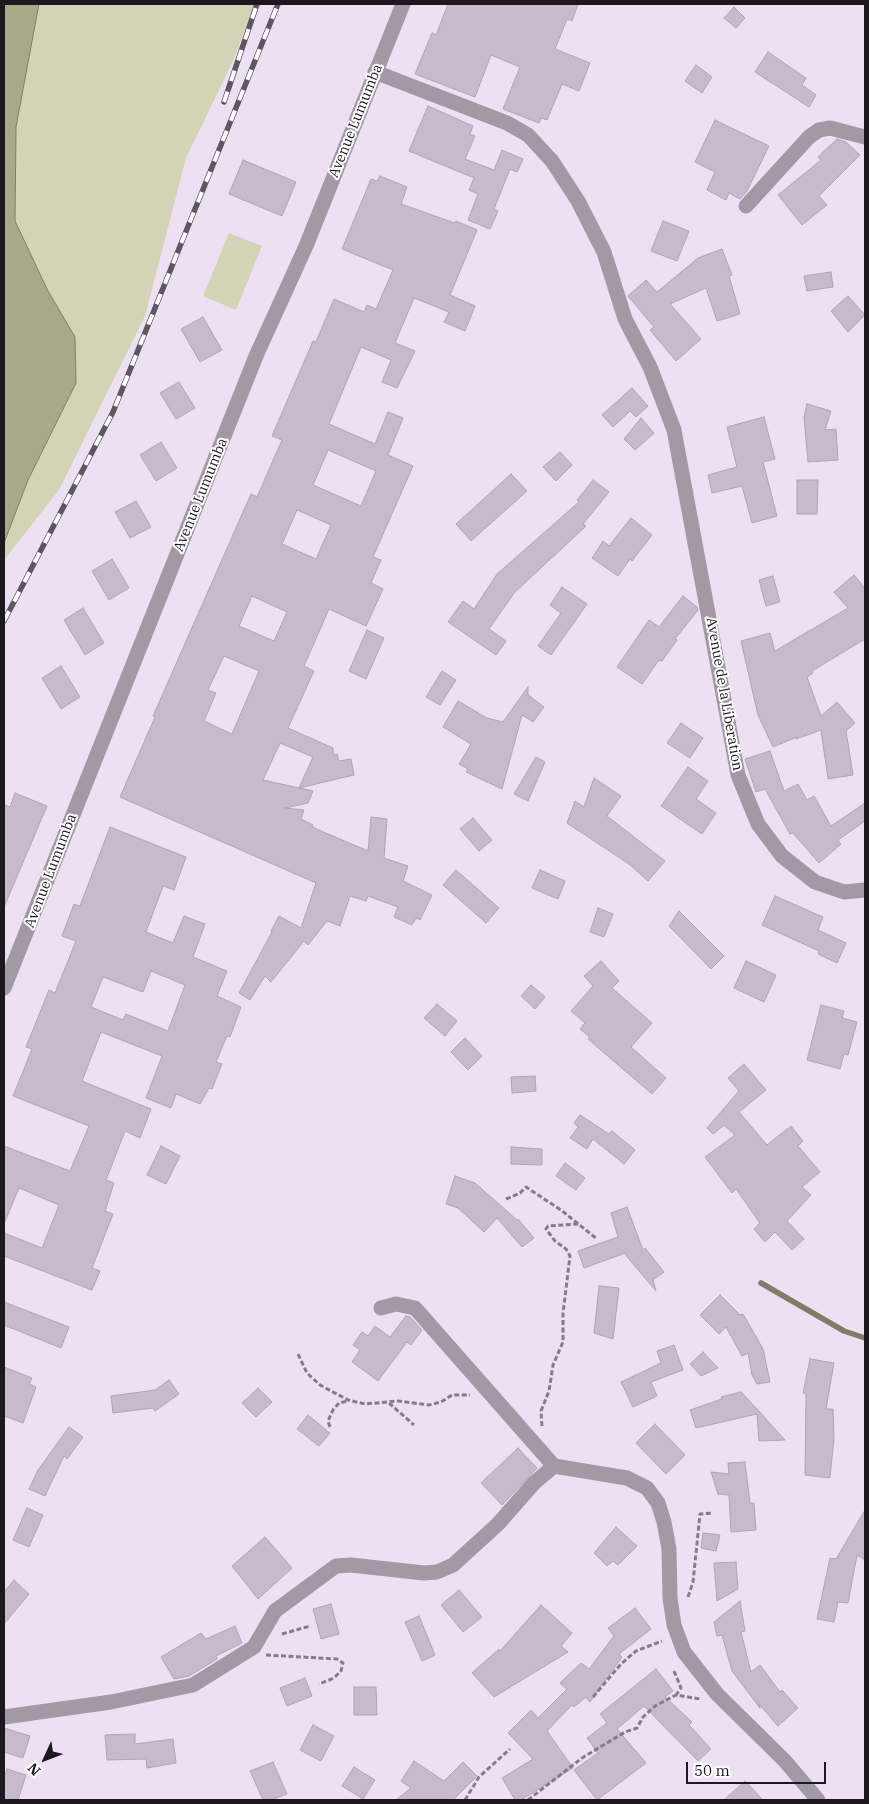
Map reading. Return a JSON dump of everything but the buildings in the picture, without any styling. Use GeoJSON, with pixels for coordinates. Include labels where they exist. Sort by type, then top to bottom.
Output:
{"type":"FeatureCollection","features":[{"type":"Feature","properties":{"kind":"street","name":"Avenue Lumumba"},"geometry":{"type":"LineString","coordinates":[[4,988],[256,356],[306,246],[403,4]]}},
{"type":"Feature","properties":{"kind":"street","name":"Avenue de la Liberation"},"geometry":{"type":"LineString","coordinates":[[375,72],[507,123],[528,135],[552,161],[578,202],[604,252],[625,318],[650,367],[674,430],[738,775],[758,824],[782,856],[815,882],[844,892],[865,890]]}},
{"type":"Feature","properties":{"kind":"street"},"geometry":{"type":"LineString","coordinates":[[746,206],[773,179],[809,137],[819,130],[830,128],[865,137]]}},
{"type":"Feature","properties":{"kind":"street"},"geometry":{"type":"LineString","coordinates":[[381,1308],[396,1304],[415,1308],[554,1466],[627,1478],[647,1488],[658,1503],[668,1549],[670,1598],[678,1636],[684,1652],[700,1675],[784,1761],[818,1800]]}},
{"type":"Feature","properties":{"kind":"street"},"geometry":{"type":"LineString","coordinates":[[4,1717],[111,1702],[193,1685],[254,1647],[275,1611],[336,1566],[351,1565],[424,1573],[437,1572],[453,1565],[498,1524],[534,1483],[554,1466]]}},
{"type":"Feature","properties":{"kind":"path"},"geometry":{"type":"LineString","coordinates":[[506,1199],[526,1188],[539,1194],[597,1239]]}},
{"type":"Feature","properties":{"kind":"path"},"geometry":{"type":"LineString","coordinates":[[533,1441],[542,1429],[541,1411],[549,1391],[553,1365],[563,1342],[563,1313],[570,1256],[566,1248],[555,1241],[546,1229],[548,1226],[579,1224]]}},
{"type":"Feature","properties":{"kind":"path"},"geometry":{"type":"LineString","coordinates":[[298,1354],[307,1373],[320,1385],[348,1400],[365,1404],[409,1402],[429,1405],[441,1402],[452,1395],[484,1398],[492,1394]]}},
{"type":"Feature","properties":{"kind":"path"},"geometry":{"type":"LineString","coordinates":[[330,1427],[328,1421],[333,1410],[339,1404],[348,1400]]}},
{"type":"Feature","properties":{"kind":"path"},"geometry":{"type":"LineString","coordinates":[[389,1403],[414,1426]]}},
{"type":"Feature","properties":{"kind":"path"},"geometry":{"type":"LineString","coordinates":[[687,1605],[693,1582],[700,1514],[712,1513]]}},
{"type":"Feature","properties":{"kind":"path"},"geometry":{"type":"LineString","coordinates":[[593,1698],[621,1664],[636,1651],[678,1636]]}},
{"type":"Feature","properties":{"kind":"path"},"geometry":{"type":"LineString","coordinates":[[254,1647],[265,1655],[337,1659],[343,1663],[341,1671],[334,1678],[319,1684]]}},
{"type":"Feature","properties":{"kind":"path"},"geometry":{"type":"LineString","coordinates":[[528,1800],[582,1758],[625,1732],[637,1728],[643,1717],[655,1706],[676,1695],[681,1688],[674,1671]]}},
{"type":"Feature","properties":{"kind":"path"},"geometry":{"type":"LineString","coordinates":[[676,1695],[689,1695],[706,1700]]}},
{"type":"Feature","properties":{"kind":"path"},"geometry":{"type":"LineString","coordinates":[[465,1800],[479,1777],[510,1748]]}},
{"type":"Feature","properties":{"kind":"shaded area"},"geometry":{"type":"Polygon","coordinates":[[[4,4],[39,4],[16,127],[15,221],[48,291],[75,337],[76,383],[28,480],[4,543],[4,4]]]}},
{"type":"Feature","properties":{"kind":"shaded area"},"geometry":{"type":"Polygon","coordinates":[[[39,4],[255,4],[232,63],[186,158],[145,316],[59,490],[4,560],[4,543],[28,480],[76,383],[75,337],[48,291],[15,221],[16,127],[39,4]]]}},
{"type":"Feature","properties":{"kind":"shaded area"},"geometry":{"type":"Polygon","coordinates":[[[229,233],[262,246],[236,310],[203,296],[229,233]]]}},
{"type":"Feature","properties":{"kind":"waterway"},"geometry":{"type":"LineString","coordinates":[[761,1283],[844,1331],[865,1338]]}},
{"type":"Feature","properties":{"kind":"railway"},"geometry":{"type":"LineString","coordinates":[[224,102],[257,4]]}},
{"type":"Feature","properties":{"kind":"railway"},"geometry":{"type":"LineString","coordinates":[[4,621],[113,412],[278,4]]}}]}
